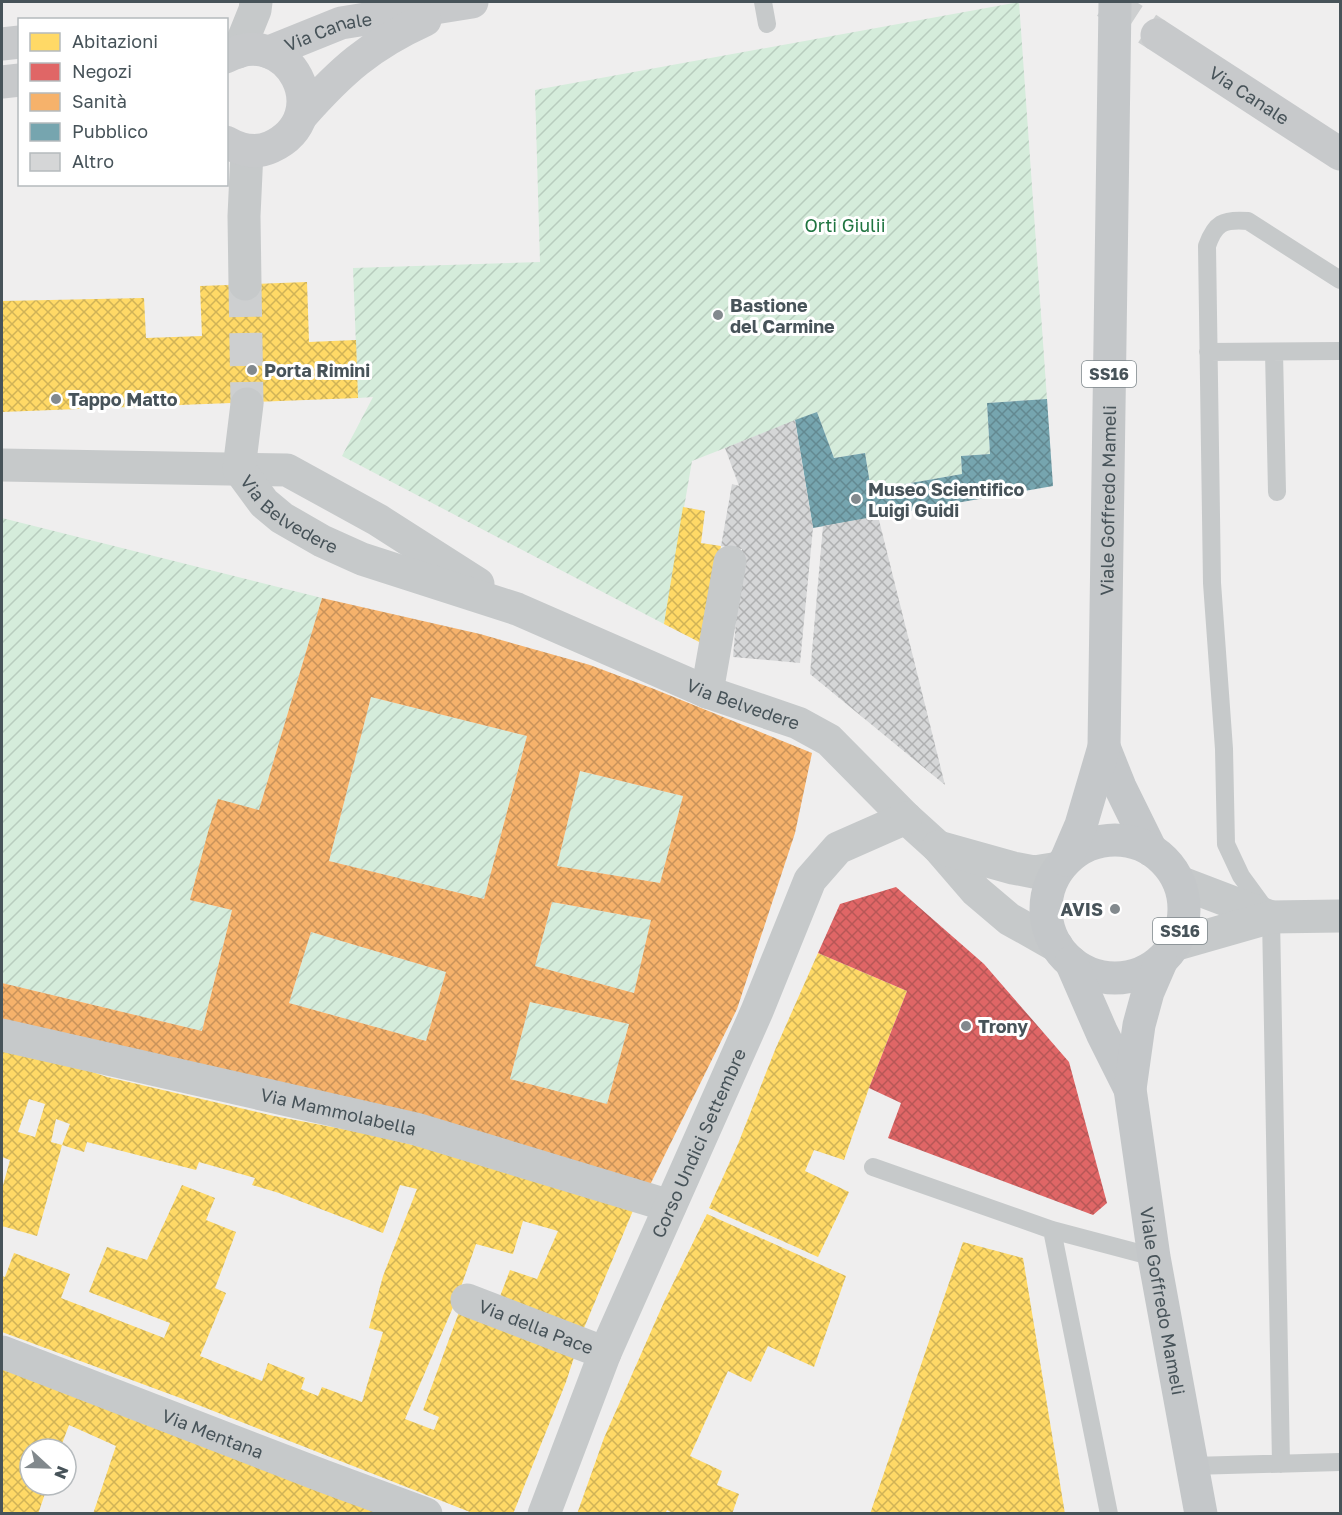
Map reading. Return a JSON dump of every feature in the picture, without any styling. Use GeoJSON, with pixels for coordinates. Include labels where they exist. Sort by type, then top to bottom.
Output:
{"type":"FeatureCollection","features":[{"type":"Feature","properties":{"kind":"main road","name":"Viale Goffredo Mameli"},"geometry":{"type":"LineString","coordinates":[[1114,2],[1104,747],[1081,825],[1050,887],[1046,907],[1048,927],[1064,954],[1130,1089]]}},
{"type":"Feature","properties":{"kind":"main road","name":"Viale Goffredo Mameli"},"geometry":{"type":"LineString","coordinates":[[1104,747],[1120,788],[1151,850]]}},
{"type":"Feature","properties":{"kind":"main road","name":"Viale Goffredo Mameli"},"geometry":{"type":"LineString","coordinates":[[1063,864],[1085,847],[1107,841],[1130,842],[1151,850],[1168,864],[1179,882],[1184,903],[1182,925],[1148,992],[1140,1025],[1130,1089],[1154,1257],[1201,1514]]}},
{"type":"Feature","properties":{"kind":"main road","name":"SS16"},"geometry":{"type":"LineString","coordinates":[[1064,954],[1087,972],[1106,978],[1125,978],[1144,972],[1167,953]]}},
{"type":"Feature","properties":{"kind":"street"},"geometry":{"type":"LineString","coordinates":[[256,2],[244,54],[283,59],[294,70],[301,84],[304,99],[302,115]]}},
{"type":"Feature","properties":{"kind":"street","name":"Via Canale"},"geometry":{"type":"LineString","coordinates":[[244,54],[341,23],[466,3]]}},
{"type":"Feature","properties":{"kind":"street","name":"Via Canale"},"geometry":{"type":"LineString","coordinates":[[237,147],[265,150],[281,142],[294,131],[302,115],[325,88],[355,60],[394,34],[466,3]]}},
{"type":"Feature","properties":{"kind":"street","name":"Via Canale"},"geometry":{"type":"LineString","coordinates":[[1157,35],[1341,154]]}},
{"type":"Feature","properties":{"kind":"street"},"geometry":{"type":"LineString","coordinates":[[2,44],[18,42]]}},
{"type":"Feature","properties":{"kind":"street"},"geometry":{"type":"LineString","coordinates":[[2,82],[18,80]]}},
{"type":"Feature","properties":{"kind":"street"},"geometry":{"type":"LineString","coordinates":[[237,147],[244,216],[245,285]]}},
{"type":"Feature","properties":{"kind":"street"},"geometry":{"type":"LineString","coordinates":[[239,469],[247,404]]}},
{"type":"Feature","properties":{"kind":"street","name":"Via Belvedere"},"geometry":{"type":"LineString","coordinates":[[8,466],[287,471],[378,520],[517,609]]}},
{"type":"Feature","properties":{"kind":"street","name":"Via Belvedere"},"geometry":{"type":"LineString","coordinates":[[239,469],[264,503],[282,518],[322,541],[362,559],[517,609],[707,692],[798,723],[828,740],[938,847],[976,891],[1009,920],[1064,954]]}},
{"type":"Feature","properties":{"kind":"street"},"geometry":{"type":"LineString","coordinates":[[707,692],[730,562]]}},
{"type":"Feature","properties":{"kind":"street","name":"Corso Undici Settembre"},"geometry":{"type":"LineString","coordinates":[[544,1514],[605,1353],[757,1011],[810,880],[838,848],[906,818]]}},
{"type":"Feature","properties":{"kind":"street","name":"Via Belvedere"},"geometry":{"type":"LineString","coordinates":[[938,847],[1034,872],[1063,864]]}},
{"type":"Feature","properties":{"kind":"street"},"geometry":{"type":"LineString","coordinates":[[1179,882],[1271,917]]}},
{"type":"Feature","properties":{"kind":"street"},"geometry":{"type":"LineString","coordinates":[[1167,953],[1271,917],[1341,916]]}},
{"type":"Feature","properties":{"kind":"street","name":"Via Mammolabella"},"geometry":{"type":"LineString","coordinates":[[2,1035],[416,1128],[670,1206]]}},
{"type":"Feature","properties":{"kind":"street","name":"Via della Pace"},"geometry":{"type":"LineString","coordinates":[[467,1300],[605,1353]]}},
{"type":"Feature","properties":{"kind":"street","name":"Via Mentana"},"geometry":{"type":"LineString","coordinates":[[2,1352],[426,1514]]}},
{"type":"Feature","properties":{"kind":"lane"},"geometry":{"type":"LineString","coordinates":[[763,2],[767,24]]}},
{"type":"Feature","properties":{"kind":"lane"},"geometry":{"type":"LineString","coordinates":[[1281,1464],[1271,917],[1241,876],[1226,844],[1224,749],[1212,583],[1207,246],[1213,229],[1230,219],[1248,221],[1341,280]]}},
{"type":"Feature","properties":{"kind":"lane"},"geometry":{"type":"LineString","coordinates":[[1208,352],[1341,351]]}},
{"type":"Feature","properties":{"kind":"lane"},"geometry":{"type":"LineString","coordinates":[[1274,352],[1277,492]]}},
{"type":"Feature","properties":{"kind":"lane"},"geometry":{"type":"LineString","coordinates":[[873,1167],[1052,1230],[1154,1257]]}},
{"type":"Feature","properties":{"kind":"lane"},"geometry":{"type":"LineString","coordinates":[[1052,1230],[1109,1514]]}},
{"type":"Feature","properties":{"kind":"lane"},"geometry":{"type":"LineString","coordinates":[[1192,1466],[1341,1462]]}},
{"type":"Feature","properties":{"kind":"green space","name":"Orti Giulii"},"geometry":{"type":"Polygon","coordinates":[[[1019,2],[1047,399],[987,403],[990,454],[961,456],[962,474],[871,490],[865,453],[834,458],[817,412],[692,461],[664,624],[342,456],[373,397],[358,398],[353,268],[540,262],[535,90],[1019,2]]]}},
{"type":"Feature","properties":{"kind":"green space"},"geometry":{"type":"Polygon","coordinates":[[[2,518],[322,598],[259,810],[218,800],[190,900],[232,910],[202,1031],[2,983],[2,518]]]}},
{"type":"Feature","properties":{"kind":"green space"},"geometry":{"type":"Polygon","coordinates":[[[371,697],[527,736],[484,899],[329,861],[371,697]]]}},
{"type":"Feature","properties":{"kind":"green space"},"geometry":{"type":"Polygon","coordinates":[[[580,771],[683,796],[660,883],[557,866],[580,771]]]}},
{"type":"Feature","properties":{"kind":"green space"},"geometry":{"type":"Polygon","coordinates":[[[552,902],[651,920],[634,993],[535,966],[552,902]]]}},
{"type":"Feature","properties":{"kind":"green space"},"geometry":{"type":"Polygon","coordinates":[[[311,932],[446,972],[426,1041],[289,1003],[311,932]]]}},
{"type":"Feature","properties":{"kind":"green space"},"geometry":{"type":"Polygon","coordinates":[[[530,1002],[629,1024],[607,1104],[510,1079],[530,1002]]]}},
{"type":"Feature","properties":{"kind":"building: Abitazioni"},"geometry":{"type":"Polygon","coordinates":[[[307,282],[309,342],[356,340],[358,398],[2,412],[2,301],[144,298],[146,338],[202,336],[200,286],[307,282]]]}},
{"type":"Feature","properties":{"kind":"building: Abitazioni"},"geometry":{"type":"Polygon","coordinates":[[[683,507],[705,511],[701,543],[721,546],[705,645],[664,624],[683,507]]]}},
{"type":"Feature","properties":{"kind":"building: Abitazioni"},"geometry":{"type":"Polygon","coordinates":[[[818,953],[907,991],[844,1160],[814,1150],[805,1171],[849,1192],[818,1257],[709,1208],[818,953]]]}},
{"type":"Feature","properties":{"kind":"building: Abitazioni"},"geometry":{"type":"Polygon","coordinates":[[[2,1047],[69,1064],[107,1077],[274,1116],[369,1134],[637,1201],[579,1340],[496,1307],[510,1270],[537,1279],[558,1231],[523,1221],[513,1254],[476,1244],[457,1298],[405,1419],[434,1430],[439,1417],[423,1410],[462,1304],[577,1348],[566,1382],[513,1514],[475,1514],[183,1399],[2,1332],[2,1276],[5,1277],[14,1253],[70,1274],[61,1298],[164,1338],[170,1323],[89,1292],[107,1247],[147,1260],[182,1185],[215,1198],[206,1220],[236,1232],[215,1288],[226,1293],[200,1356],[262,1381],[268,1363],[305,1378],[301,1389],[318,1396],[322,1387],[362,1402],[383,1332],[369,1328],[383,1276],[417,1189],[400,1185],[383,1233],[252,1185],[255,1178],[199,1162],[196,1170],[87,1142],[84,1152],[62,1145],[37,1236],[2,1226],[2,1189],[10,1160],[2,1157],[2,1047]],[[29,1099],[18,1132],[35,1137],[45,1104],[29,1099]],[[56,1119],[51,1142],[62,1145],[70,1124],[56,1119]]]}},
{"type":"Feature","properties":{"kind":"building: Abitazioni"},"geometry":{"type":"Polygon","coordinates":[[[707,1214],[846,1276],[814,1367],[768,1346],[751,1382],[728,1371],[690,1456],[722,1471],[717,1485],[739,1494],[732,1514],[674,1514],[667,1510],[665,1514],[577,1514],[604,1438],[664,1302],[707,1214]]]}},
{"type":"Feature","properties":{"kind":"building: Abitazioni"},"geometry":{"type":"Polygon","coordinates":[[[963,1242],[1023,1258],[1065,1514],[870,1514],[963,1242]]]}},
{"type":"Feature","properties":{"kind":"building: Abitazioni"},"geometry":{"type":"Polygon","coordinates":[[[2,1362],[398,1514],[93,1514],[116,1446],[69,1425],[64,1437],[18,1437],[18,1497],[44,1497],[38,1514],[2,1514],[2,1362]]]}},
{"type":"Feature","properties":{"kind":"building: Negozi","name":"Trony"},"geometry":{"type":"Polygon","coordinates":[[[896,887],[984,964],[1069,1062],[1107,1203],[1093,1215],[888,1138],[901,1103],[869,1088],[907,991],[818,953],[840,904],[896,887]]]}},
{"type":"Feature","properties":{"kind":"building: Sanità"},"geometry":{"type":"Polygon","coordinates":[[[322,598],[480,634],[590,665],[812,753],[795,833],[737,1009],[647,1191],[2,1024],[2,983],[202,1031],[232,910],[190,900],[218,799],[259,810],[322,598]],[[371,697],[329,861],[484,899],[527,736],[371,697]],[[580,771],[557,866],[660,883],[683,796],[580,771]],[[552,902],[535,966],[634,993],[651,920],[552,902]],[[311,932],[289,1003],[426,1041],[446,972],[311,932]],[[530,1002],[510,1079],[607,1104],[629,1024],[530,1002]]]}},
{"type":"Feature","properties":{"kind":"building: Pubblico"},"geometry":{"type":"Polygon","coordinates":[[[1047,399],[1053,486],[813,528],[795,420],[817,412],[834,458],[865,453],[871,490],[962,474],[961,456],[990,454],[987,403],[1047,399]]]}},
{"type":"Feature","properties":{"kind":"building: Altro"},"geometry":{"type":"Polygon","coordinates":[[[795,420],[813,528],[800,663],[733,657],[742,549],[721,546],[732,484],[739,486],[725,448],[795,420]]]}},
{"type":"Feature","properties":{"kind":"building: Altro"},"geometry":{"type":"Polygon","coordinates":[[[878,516],[945,785],[810,674],[823,526],[878,516]]]}},
{"type":"Feature","properties":{"kind":"tunnel"},"geometry":{"type":"LineString","coordinates":[[1106,2],[1157,35]]}},
{"type":"Feature","properties":{"kind":"tunnel"},"geometry":{"type":"LineString","coordinates":[[245,284],[247,404]]}},
{"type":"Feature","properties":{"kind":"place","name":"Bastione del Carmine"},"geometry":{"type":"Point","coordinates":[718,315]}},
{"type":"Feature","properties":{"kind":"place","name":"Porta Rimini"},"geometry":{"type":"Point","coordinates":[252,370]}},
{"type":"Feature","properties":{"kind":"place","name":"Tappo Matto"},"geometry":{"type":"Point","coordinates":[56,399]}},
{"type":"Feature","properties":{"kind":"place","name":"Museo Scientifico Luigi Guidi"},"geometry":{"type":"Point","coordinates":[856,499]}},
{"type":"Feature","properties":{"kind":"place","name":"AVIS"},"geometry":{"type":"Point","coordinates":[1115,909]}},
{"type":"Feature","properties":{"kind":"place","name":"Trony"},"geometry":{"type":"Point","coordinates":[966,1026]}}]}
